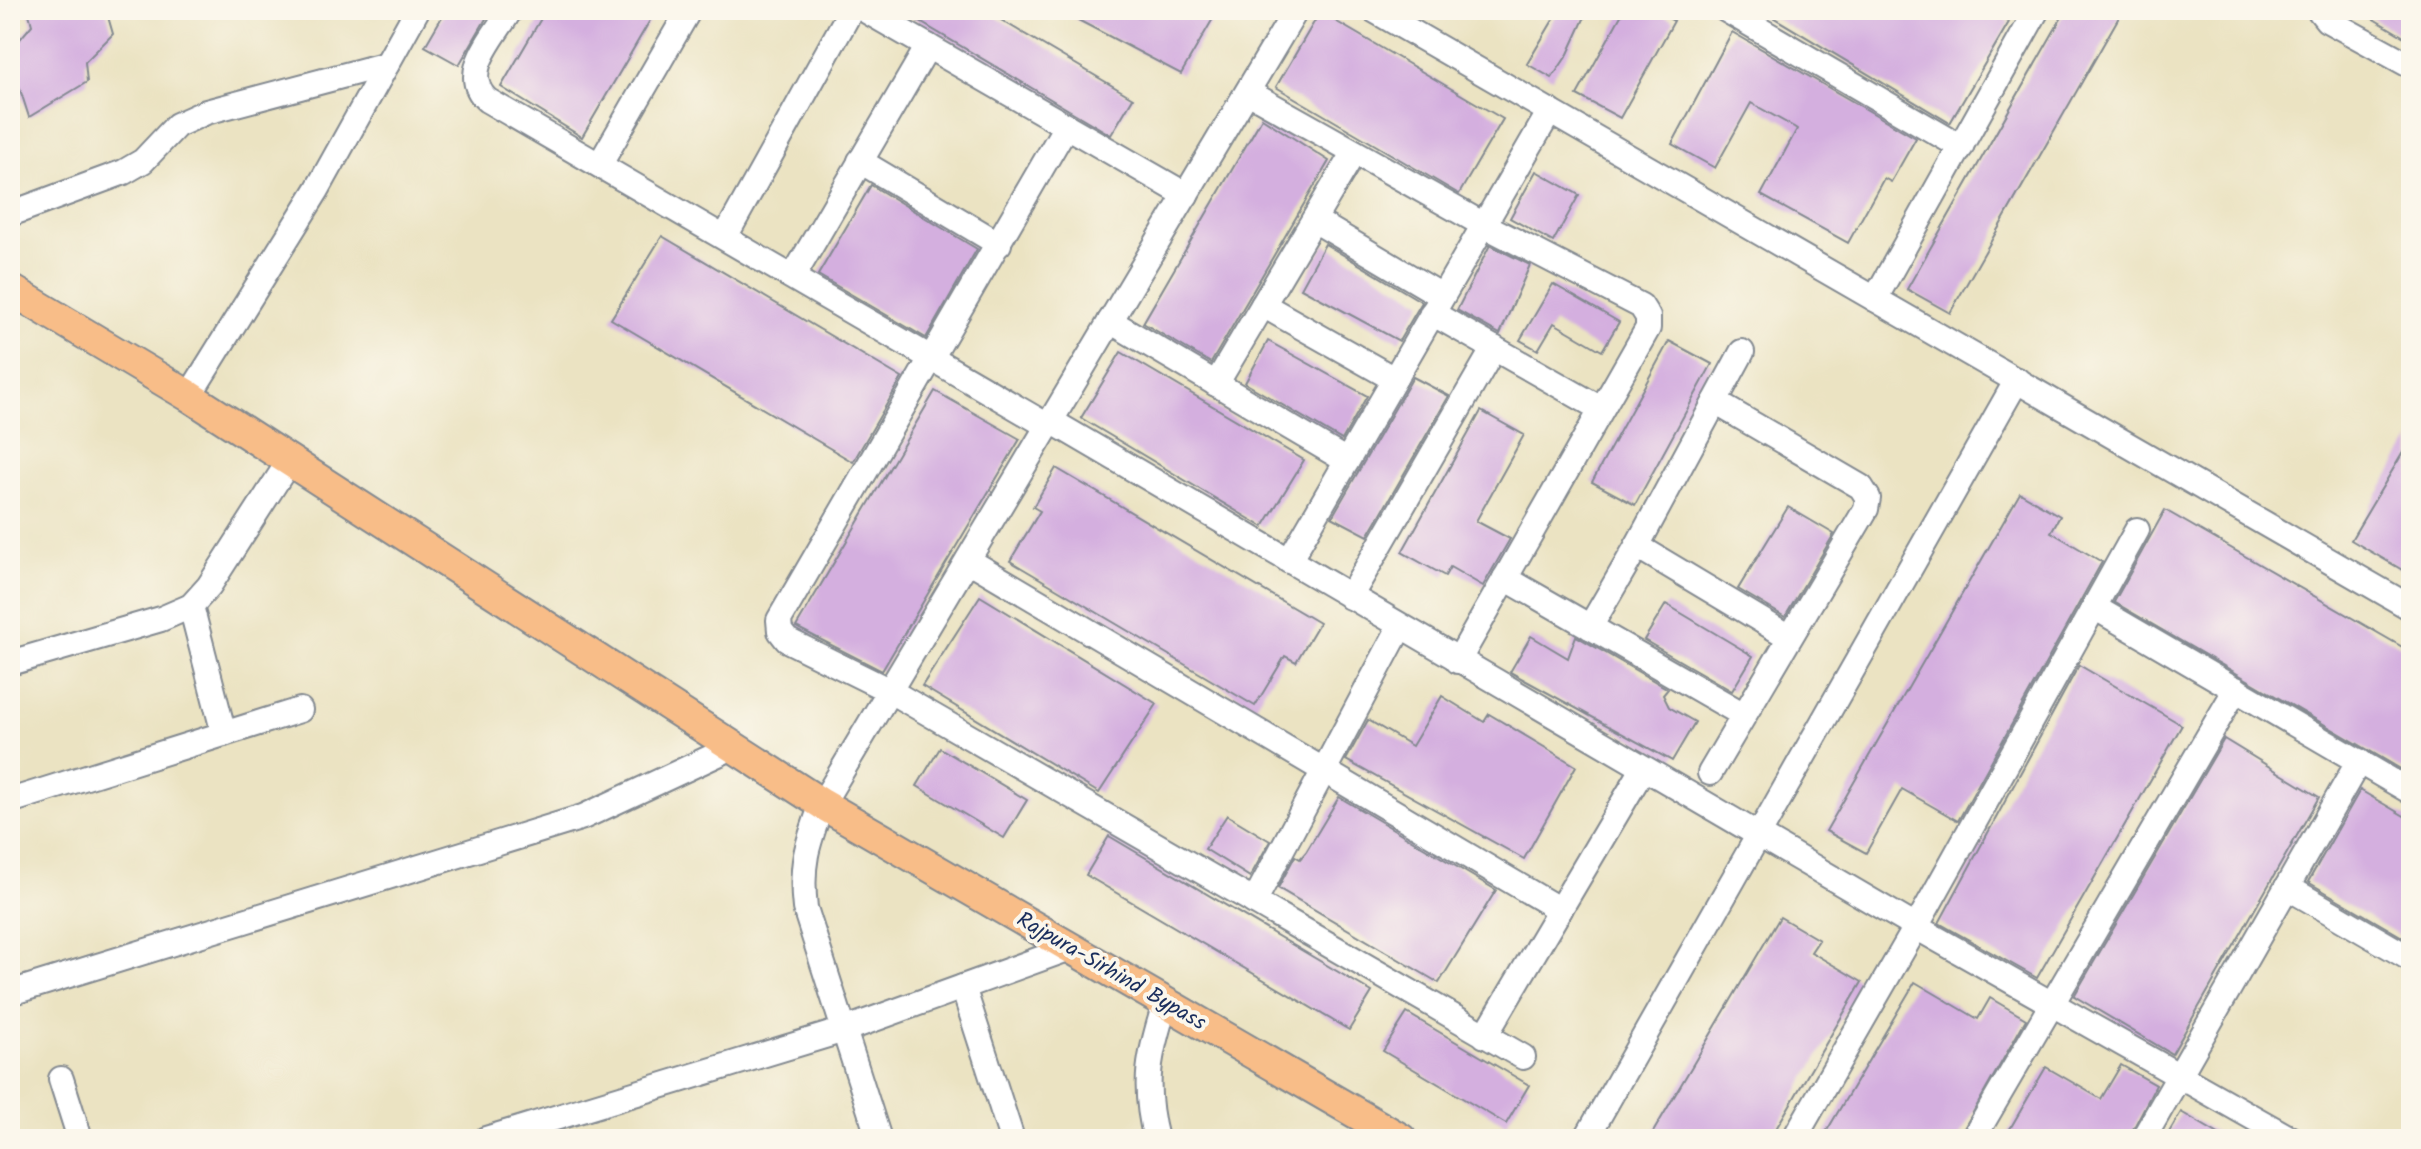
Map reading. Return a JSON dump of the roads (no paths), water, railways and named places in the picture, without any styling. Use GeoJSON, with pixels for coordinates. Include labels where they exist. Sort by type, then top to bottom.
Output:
{"type":"FeatureCollection","features":[{"type":"Feature","properties":{"kind":"main road","name":"Rajpura-Sirhind Bypass"},"geometry":{"type":"LineString","coordinates":[[10,289],[290,460],[822,804],[1401,1139]]}},
{"type":"Feature","properties":{"kind":"street"},"geometry":{"type":"LineString","coordinates":[[189,396],[317,190],[417,10]]}},
{"type":"Feature","properties":{"kind":"street"},"geometry":{"type":"LineString","coordinates":[[510,10],[473,73],[475,89],[487,100],[1289,561],[1758,837],[2291,1139]]}},
{"type":"Feature","properties":{"kind":"street"},"geometry":{"type":"LineString","coordinates":[[600,164],[689,10]]}},
{"type":"Feature","properties":{"kind":"street"},"geometry":{"type":"LineString","coordinates":[[725,237],[851,10]]}},
{"type":"Feature","properties":{"kind":"street"},"geometry":{"type":"LineString","coordinates":[[865,10],[1186,195]]}},
{"type":"Feature","properties":{"kind":"street"},"geometry":{"type":"LineString","coordinates":[[879,1139],[805,908],[801,873],[822,804],[1296,10]]}},
{"type":"Feature","properties":{"kind":"street"},"geometry":{"type":"LineString","coordinates":[[1374,10],[2411,608]]}},
{"type":"Feature","properties":{"kind":"street"},"geometry":{"type":"LineString","coordinates":[[1726,10],[1961,147]]}},
{"type":"Feature","properties":{"kind":"street"},"geometry":{"type":"LineString","coordinates":[[1875,299],[2037,10]]}},
{"type":"Feature","properties":{"kind":"street"},"geometry":{"type":"LineString","coordinates":[[2319,10],[2327,20],[2411,66]]}},
{"type":"Feature","properties":{"kind":"street"},"geometry":{"type":"LineString","coordinates":[[793,277],[928,46]]}},
{"type":"Feature","properties":{"kind":"street"},"geometry":{"type":"LineString","coordinates":[[10,214],[124,172],[143,161],[177,125],[206,112],[387,64]]}},
{"type":"Feature","properties":{"kind":"street"},"geometry":{"type":"LineString","coordinates":[[1248,92],[1484,225],[1641,306],[1648,317],[1648,328],[1458,661]]}},
{"type":"Feature","properties":{"kind":"street"},"geometry":{"type":"LineString","coordinates":[[1289,561],[1550,111]]}},
{"type":"Feature","properties":{"kind":"street"},"geometry":{"type":"LineString","coordinates":[[1066,126],[779,620],[780,631],[787,640],[890,691],[1523,1057]]}},
{"type":"Feature","properties":{"kind":"street"},"geometry":{"type":"LineString","coordinates":[[1216,384],[1354,152]]}},
{"type":"Feature","properties":{"kind":"street"},"geometry":{"type":"LineString","coordinates":[[860,161],[999,244]]}},
{"type":"Feature","properties":{"kind":"street"},"geometry":{"type":"LineString","coordinates":[[1314,220],[1494,348],[1601,409]]}},
{"type":"Feature","properties":{"kind":"street"},"geometry":{"type":"LineString","coordinates":[[1263,305],[1394,379]]}},
{"type":"Feature","properties":{"kind":"street"},"geometry":{"type":"LineString","coordinates":[[1110,321],[1347,461]]}},
{"type":"Feature","properties":{"kind":"street"},"geometry":{"type":"LineString","coordinates":[[1350,597],[1494,348]]}},
{"type":"Feature","properties":{"kind":"street"},"geometry":{"type":"LineString","coordinates":[[1590,627],[1742,352]]}},
{"type":"Feature","properties":{"kind":"street"},"geometry":{"type":"LineString","coordinates":[[1586,1139],[2017,380]]}},
{"type":"Feature","properties":{"kind":"street"},"geometry":{"type":"LineString","coordinates":[[1710,773],[1742,714],[1866,509],[1868,498],[1861,487],[1715,402]]}},
{"type":"Feature","properties":{"kind":"street"},"geometry":{"type":"LineString","coordinates":[[10,663],[161,619],[191,606],[209,586],[290,460]]}},
{"type":"Feature","properties":{"kind":"street"},"geometry":{"type":"LineString","coordinates":[[1794,1139],[2137,530]]}},
{"type":"Feature","properties":{"kind":"street"},"geometry":{"type":"LineString","coordinates":[[1637,546],[1789,637]]}},
{"type":"Feature","properties":{"kind":"street"},"geometry":{"type":"LineString","coordinates":[[968,560],[1560,910]]}},
{"type":"Feature","properties":{"kind":"street"},"geometry":{"type":"LineString","coordinates":[[1505,578],[1742,714]]}},
{"type":"Feature","properties":{"kind":"street"},"geometry":{"type":"LineString","coordinates":[[191,606],[224,734]]}},
{"type":"Feature","properties":{"kind":"street"},"geometry":{"type":"LineString","coordinates":[[2094,607],[2411,792]]}},
{"type":"Feature","properties":{"kind":"street"},"geometry":{"type":"LineString","coordinates":[[1254,902],[1400,627]]}},
{"type":"Feature","properties":{"kind":"street"},"geometry":{"type":"LineString","coordinates":[[1973,1139],[2236,689]]}},
{"type":"Feature","properties":{"kind":"street"},"geometry":{"type":"LineString","coordinates":[[10,801],[300,710]]}},
{"type":"Feature","properties":{"kind":"street"},"geometry":{"type":"LineString","coordinates":[[10,993],[583,817],[733,747]]}},
{"type":"Feature","properties":{"kind":"street"},"geometry":{"type":"LineString","coordinates":[[2143,1139],[2359,761]]}},
{"type":"Feature","properties":{"kind":"street"},"geometry":{"type":"LineString","coordinates":[[1485,1036],[1643,769]]}},
{"type":"Feature","properties":{"kind":"street"},"geometry":{"type":"LineString","coordinates":[[2287,887],[2411,959]]}},
{"type":"Feature","properties":{"kind":"street"},"geometry":{"type":"LineString","coordinates":[[486,1139],[844,1030],[1073,947]]}},
{"type":"Feature","properties":{"kind":"street"},"geometry":{"type":"LineString","coordinates":[[963,987],[1012,1139]]}},
{"type":"Feature","properties":{"kind":"street"},"geometry":{"type":"LineString","coordinates":[[1156,1139],[1146,1080],[1149,1051],[1166,1001]]}},
{"type":"Feature","properties":{"kind":"street"},"geometry":{"type":"LineString","coordinates":[[61,1079],[80,1139]]}}]}
